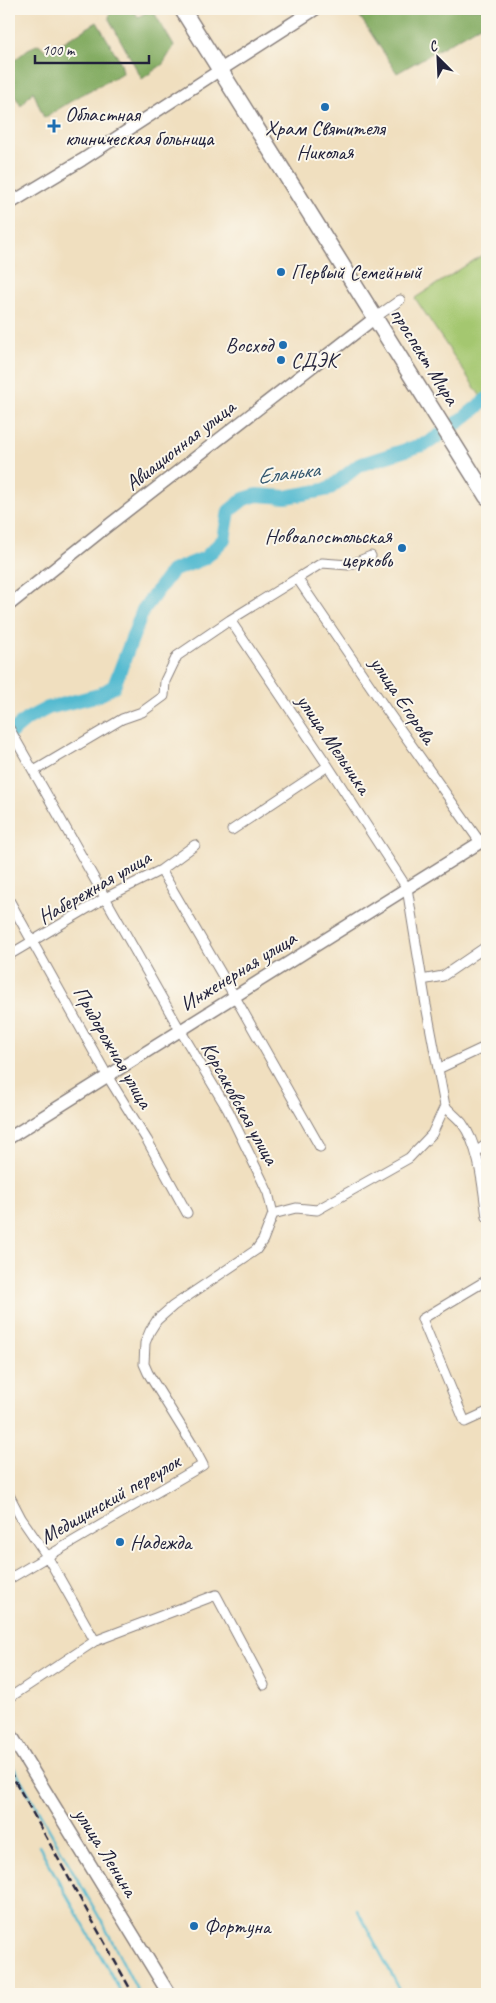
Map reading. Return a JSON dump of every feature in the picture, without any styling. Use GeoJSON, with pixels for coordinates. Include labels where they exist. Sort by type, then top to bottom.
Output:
{"type":"FeatureCollection","features":[{"type":"Feature","properties":{"kind":"main road","name":"проспект Мира"},"geometry":{"type":"LineString","coordinates":[[182,9],[487,497]]}},
{"type":"Feature","properties":{"kind":"main road"},"geometry":{"type":"LineString","coordinates":[[220,70],[316,9]]}},
{"type":"Feature","properties":{"kind":"main road","name":"улица Ленина"},"geometry":{"type":"LineString","coordinates":[[9,1732],[170,1994]]}},
{"type":"Feature","properties":{"kind":"street"},"geometry":{"type":"LineString","coordinates":[[9,204],[82,160],[220,70]]}},
{"type":"Feature","properties":{"kind":"street"},"geometry":{"type":"LineString","coordinates":[[376,317],[400,300]]}},
{"type":"Feature","properties":{"kind":"street","name":"Авиационная улица"},"geometry":{"type":"LineString","coordinates":[[9,605],[376,317]]}},
{"type":"Feature","properties":{"kind":"street"},"geometry":{"type":"LineString","coordinates":[[34,771],[122,719],[142,712],[164,696],[165,681],[177,656],[230,620],[322,563],[349,565],[371,556]]}},
{"type":"Feature","properties":{"kind":"street","name":"улица Егорова"},"geometry":{"type":"LineString","coordinates":[[297,578],[386,709],[484,840]]}},
{"type":"Feature","properties":{"kind":"street","name":"улица Мельника"},"geometry":{"type":"LineString","coordinates":[[230,620],[407,888]]}},
{"type":"Feature","properties":{"kind":"street","name":"Корсаковская улица"},"geometry":{"type":"LineString","coordinates":[[9,728],[180,1030],[228,1110],[268,1193],[273,1214]]}},
{"type":"Feature","properties":{"kind":"street"},"geometry":{"type":"LineString","coordinates":[[232,830],[328,766]]}},
{"type":"Feature","properties":{"kind":"street","name":"Инженерная улица"},"geometry":{"type":"LineString","coordinates":[[9,1138],[484,840]]}},
{"type":"Feature","properties":{"kind":"street","name":"Набережная улица"},"geometry":{"type":"LineString","coordinates":[[9,955],[105,898],[161,870],[195,845]]}},
{"type":"Feature","properties":{"kind":"street"},"geometry":{"type":"LineString","coordinates":[[161,870],[236,997],[320,1147]]}},
{"type":"Feature","properties":{"kind":"street"},"geometry":{"type":"LineString","coordinates":[[407,888],[445,1106],[462,1123],[476,1152],[485,1186],[487,1217]]}},
{"type":"Feature","properties":{"kind":"street","name":"Придорожная улица"},"geometry":{"type":"LineString","coordinates":[[9,900],[108,1077],[147,1140],[187,1212]]}},
{"type":"Feature","properties":{"kind":"street"},"geometry":{"type":"LineString","coordinates":[[422,980],[443,976],[487,946]]}},
{"type":"Feature","properties":{"kind":"street"},"geometry":{"type":"LineString","coordinates":[[438,1069],[487,1046]]}},
{"type":"Feature","properties":{"kind":"street"},"geometry":{"type":"LineString","coordinates":[[273,1214],[296,1208],[317,1210],[409,1158],[432,1134],[445,1106]]}},
{"type":"Feature","properties":{"kind":"street"},"geometry":{"type":"LineString","coordinates":[[476,1152],[487,1144]]}},
{"type":"Feature","properties":{"kind":"street","name":"Медицинский переулок"},"geometry":{"type":"LineString","coordinates":[[9,1579],[203,1465],[148,1373],[144,1364],[145,1343],[150,1331],[164,1313],[256,1250],[263,1240],[273,1214]]}},
{"type":"Feature","properties":{"kind":"street"},"geometry":{"type":"LineString","coordinates":[[487,1280],[422,1319],[465,1422],[487,1412]]}},
{"type":"Feature","properties":{"kind":"street"},"geometry":{"type":"LineString","coordinates":[[9,1495],[21,1518],[47,1556],[95,1641]]}},
{"type":"Feature","properties":{"kind":"street"},"geometry":{"type":"LineString","coordinates":[[9,1698],[95,1641],[216,1595],[264,1686]]}},
{"type":"Feature","properties":{"kind":"green space"},"geometry":{"type":"Polygon","coordinates":[[[110,9],[133,9],[138,17],[152,9],[174,46],[163,64],[142,79],[109,19],[110,9]]]}},
{"type":"Feature","properties":{"kind":"green space"},"geometry":{"type":"Polygon","coordinates":[[[355,9],[487,9],[487,22],[397,73],[355,9]]]}},
{"type":"Feature","properties":{"kind":"green space"},"geometry":{"type":"Polygon","coordinates":[[[97,22],[121,63],[123,73],[81,95],[44,118],[33,91],[21,106],[9,86],[9,65],[28,49],[39,44],[47,52],[97,22]]]}},
{"type":"Feature","properties":{"kind":"green space"},"geometry":{"type":"Polygon","coordinates":[[[487,252],[487,406],[415,298],[487,252]]]}},
{"type":"Feature","properties":{"kind":"waterway","name":"Еланька"},"geometry":{"type":"LineString","coordinates":[[9,734],[27,719],[48,708],[99,695],[114,686],[143,610],[172,571],[205,558],[224,539],[229,511],[244,499],[257,495],[286,497],[329,489],[359,465],[428,443],[487,399]]}},
{"type":"Feature","properties":{"kind":"waterway"},"geometry":{"type":"LineString","coordinates":[[9,1759],[107,1931],[139,1994]]}},
{"type":"Feature","properties":{"kind":"waterway"},"geometry":{"type":"LineString","coordinates":[[39,1846],[122,1994]]}},
{"type":"Feature","properties":{"kind":"waterway"},"geometry":{"type":"LineString","coordinates":[[357,1909],[402,1994]]}},
{"type":"Feature","properties":{"kind":"railway"},"geometry":{"type":"LineString","coordinates":[[9,1770],[133,1994]]}},
{"type":"Feature","properties":{"kind":"place","name":"Храм Святителя Николая"},"geometry":{"type":"Point","coordinates":[325,107]}},
{"type":"Feature","properties":{"kind":"place","name":"Областная клиническая больница"},"geometry":{"type":"Point","coordinates":[54,126]}},
{"type":"Feature","properties":{"kind":"place","name":"Первый Семейный"},"geometry":{"type":"Point","coordinates":[281,272]}},
{"type":"Feature","properties":{"kind":"place","name":"Восход"},"geometry":{"type":"Point","coordinates":[283,345]}},
{"type":"Feature","properties":{"kind":"place","name":"СДЭК"},"geometry":{"type":"Point","coordinates":[281,360]}},
{"type":"Feature","properties":{"kind":"place","name":"Новоапостольская церковь"},"geometry":{"type":"Point","coordinates":[402,548]}},
{"type":"Feature","properties":{"kind":"place","name":"Надежда"},"geometry":{"type":"Point","coordinates":[120,1542]}},
{"type":"Feature","properties":{"kind":"place","name":"Фортуна"},"geometry":{"type":"Point","coordinates":[194,1926]}}]}
